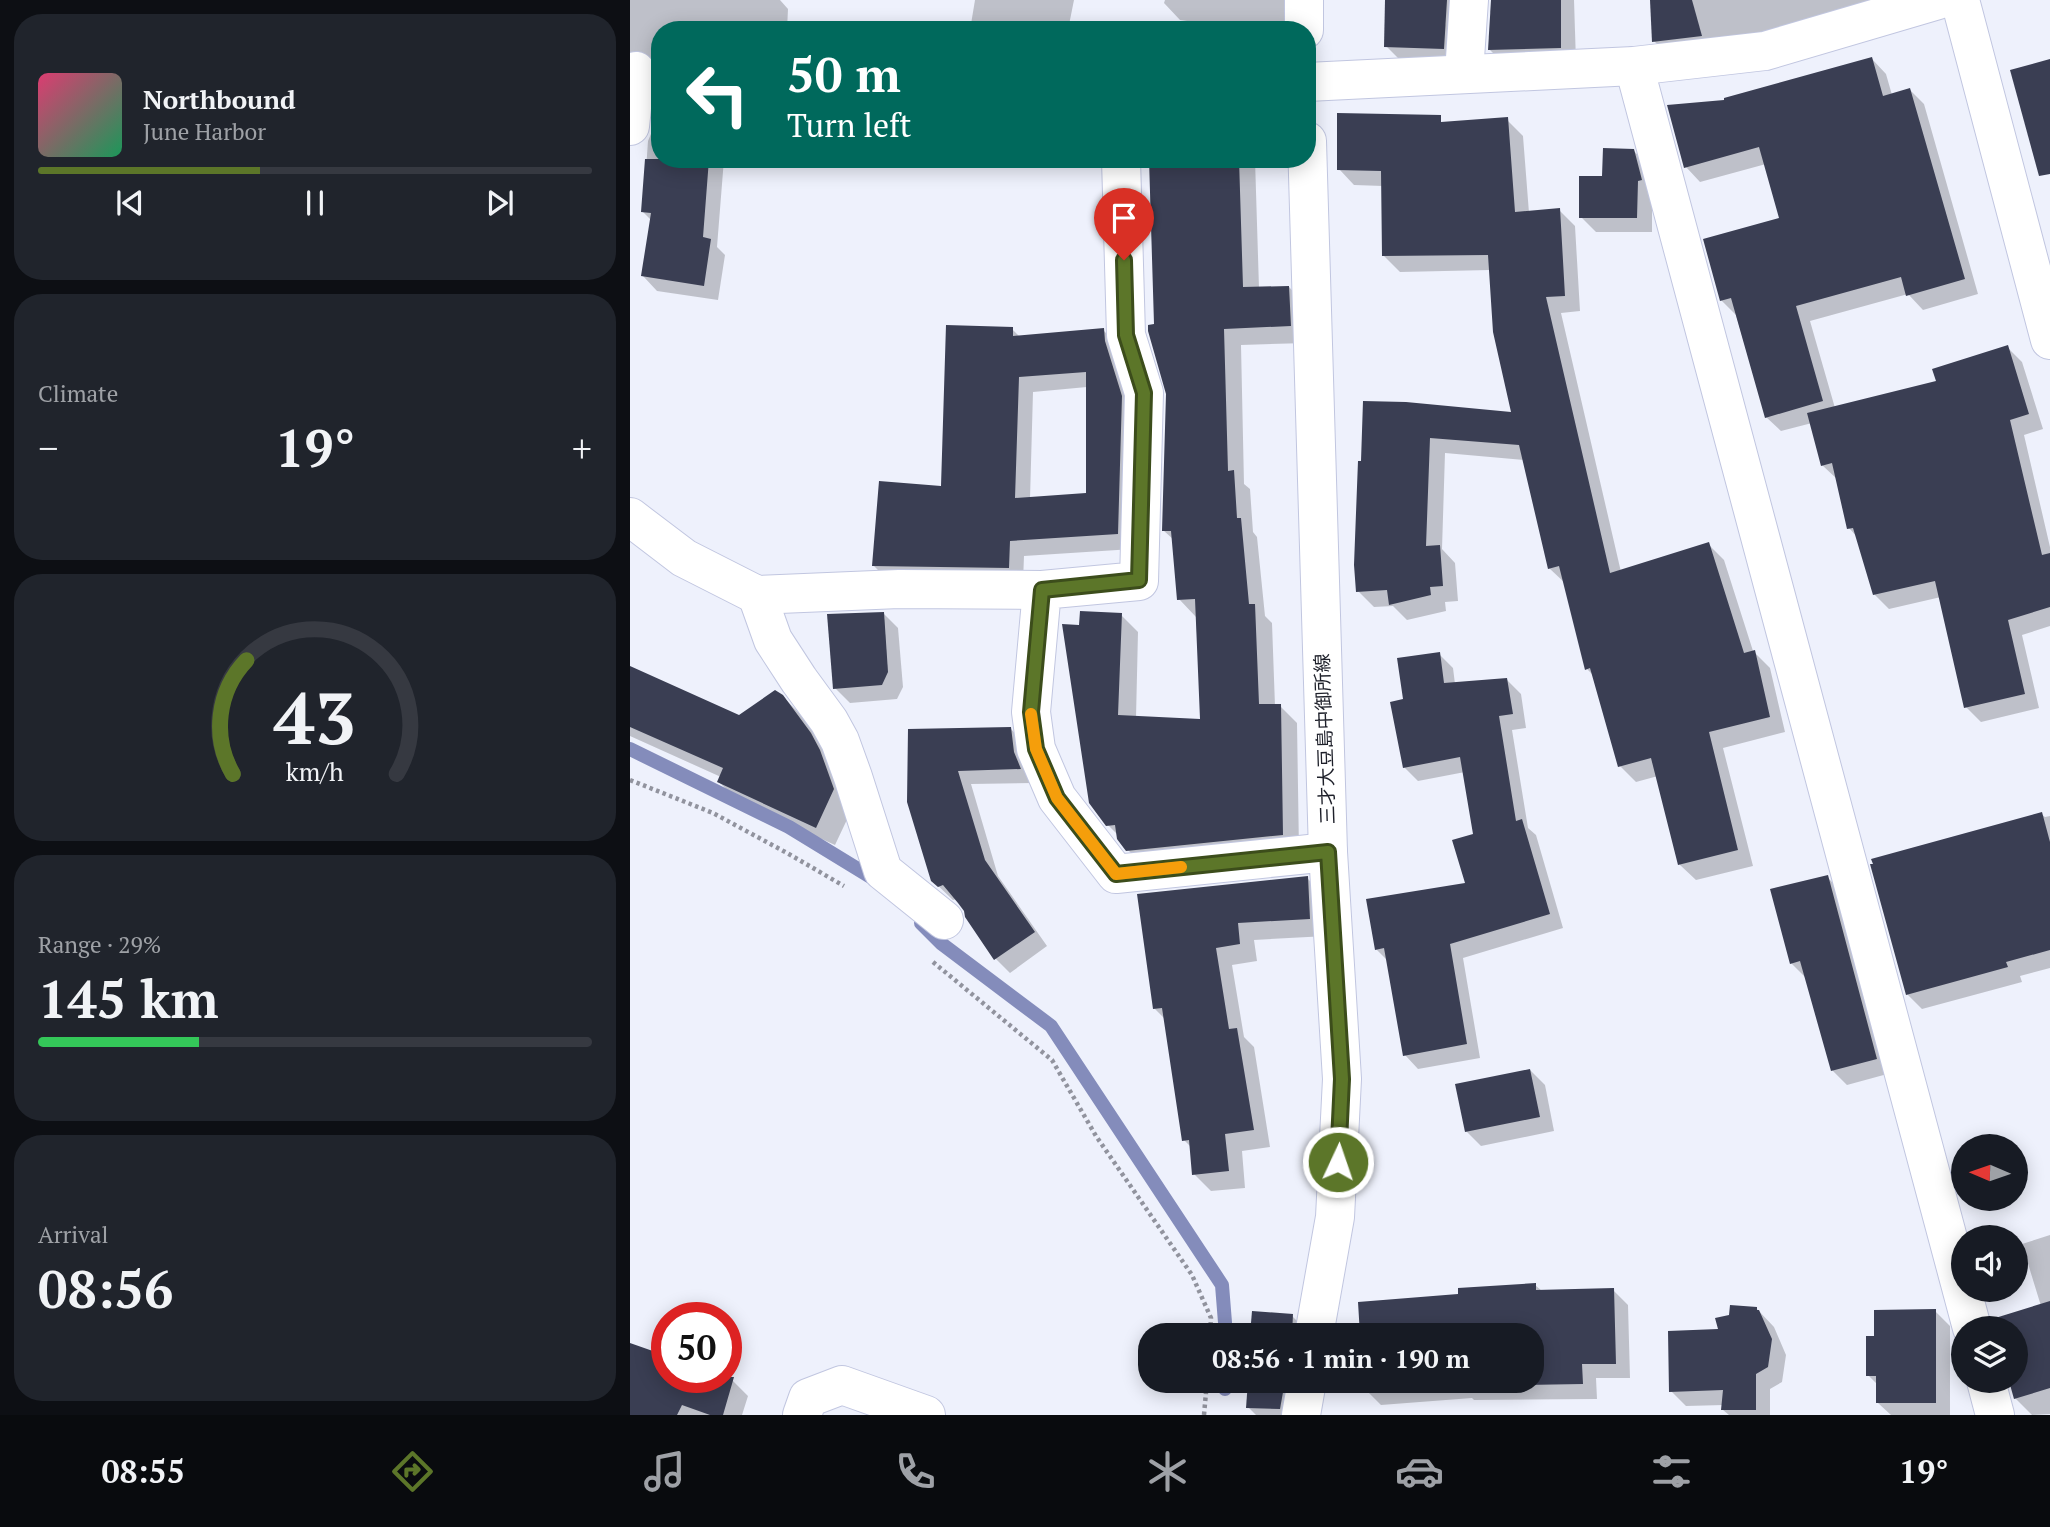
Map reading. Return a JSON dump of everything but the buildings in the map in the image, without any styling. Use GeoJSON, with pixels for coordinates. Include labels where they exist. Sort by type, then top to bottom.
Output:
{"type":"FeatureCollection","features":[{"type":"Feature","properties":{"kind":"street"},"geometry":{"type":"LineString","coordinates":[[1304,0],[1304,21]]}},
{"type":"Feature","properties":{"kind":"street"},"geometry":{"type":"LineString","coordinates":[[1464,73],[1469,0]]}},
{"type":"Feature","properties":{"kind":"street"},"geometry":{"type":"LineString","coordinates":[[1316,81],[1634,66],[1765,51],[1938,0]]}},
{"type":"Feature","properties":{"kind":"street"},"geometry":{"type":"LineString","coordinates":[[1960,0],[2043,292],[2050,340]]}},
{"type":"Feature","properties":{"kind":"street"},"geometry":{"type":"LineString","coordinates":[[1634,66],[1969,1316]]}},
{"type":"Feature","properties":{"kind":"street"},"geometry":{"type":"LineString","coordinates":[[630,126],[642,72]]}},
{"type":"Feature","properties":{"kind":"street"},"geometry":{"type":"LineString","coordinates":[[630,517],[684,558],[757,595],[899,589],[1042,590],[1139,580],[1144,393],[1126,335],[1121,168]]}},
{"type":"Feature","properties":{"kind":"street","name":"三才大豆島中御所線"},"geometry":{"type":"LineString","coordinates":[[1308,168],[1328,852],[1342,1079],[1335,1217],[1316,1323]]}},
{"type":"Feature","properties":{"kind":"street"},"geometry":{"type":"LineString","coordinates":[[1042,590],[1031,712],[1036,749],[1057,798],[1116,874],[1328,852]]}},
{"type":"Feature","properties":{"kind":"street"},"geometry":{"type":"LineString","coordinates":[[757,595],[773,639],[840,741],[883,871],[944,920]]}},
{"type":"Feature","properties":{"kind":"street"},"geometry":{"type":"LineString","coordinates":[[802,1415],[808,1398],[842,1385],[926,1415]]}},
{"type":"Feature","properties":{"kind":"street"},"geometry":{"type":"LineString","coordinates":[[1301,1415],[1305,1393]]}},
{"type":"Feature","properties":{"kind":"street"},"geometry":{"type":"LineString","coordinates":[[1989,1393],[1995,1415]]}},
{"type":"Feature","properties":{"kind":"path"},"geometry":{"type":"LineString","coordinates":[[630,779],[713,813],[843,885],[854,894]]}},
{"type":"Feature","properties":{"kind":"path"},"geometry":{"type":"LineString","coordinates":[[926,956],[1052,1060],[1096,1136],[1192,1275],[1211,1323]]}},
{"type":"Feature","properties":{"kind":"path"},"geometry":{"type":"LineString","coordinates":[[1205,1415],[1206,1393]]}},
{"type":"Feature","properties":{"kind":"waterway"},"geometry":{"type":"LineString","coordinates":[[630,749],[789,827],[879,882]]}},
{"type":"Feature","properties":{"kind":"waterway"},"geometry":{"type":"LineString","coordinates":[[921,923],[942,944],[1051,1026],[1222,1285],[1225,1323]]}},
{"type":"Feature","properties":{"kind":"slow traffic"},"geometry":{"type":"LineString","coordinates":[[1031,714],[1036,749],[1057,798],[1116,874],[1181,867]]}},
{"type":"Feature","properties":{"kind":"route"},"geometry":{"type":"LineString","coordinates":[[1124,260],[1126,335],[1144,393],[1139,580],[1042,590],[1031,712],[1036,749],[1057,798],[1116,874],[1328,852],[1342,1079],[1338,1162]]}}]}
